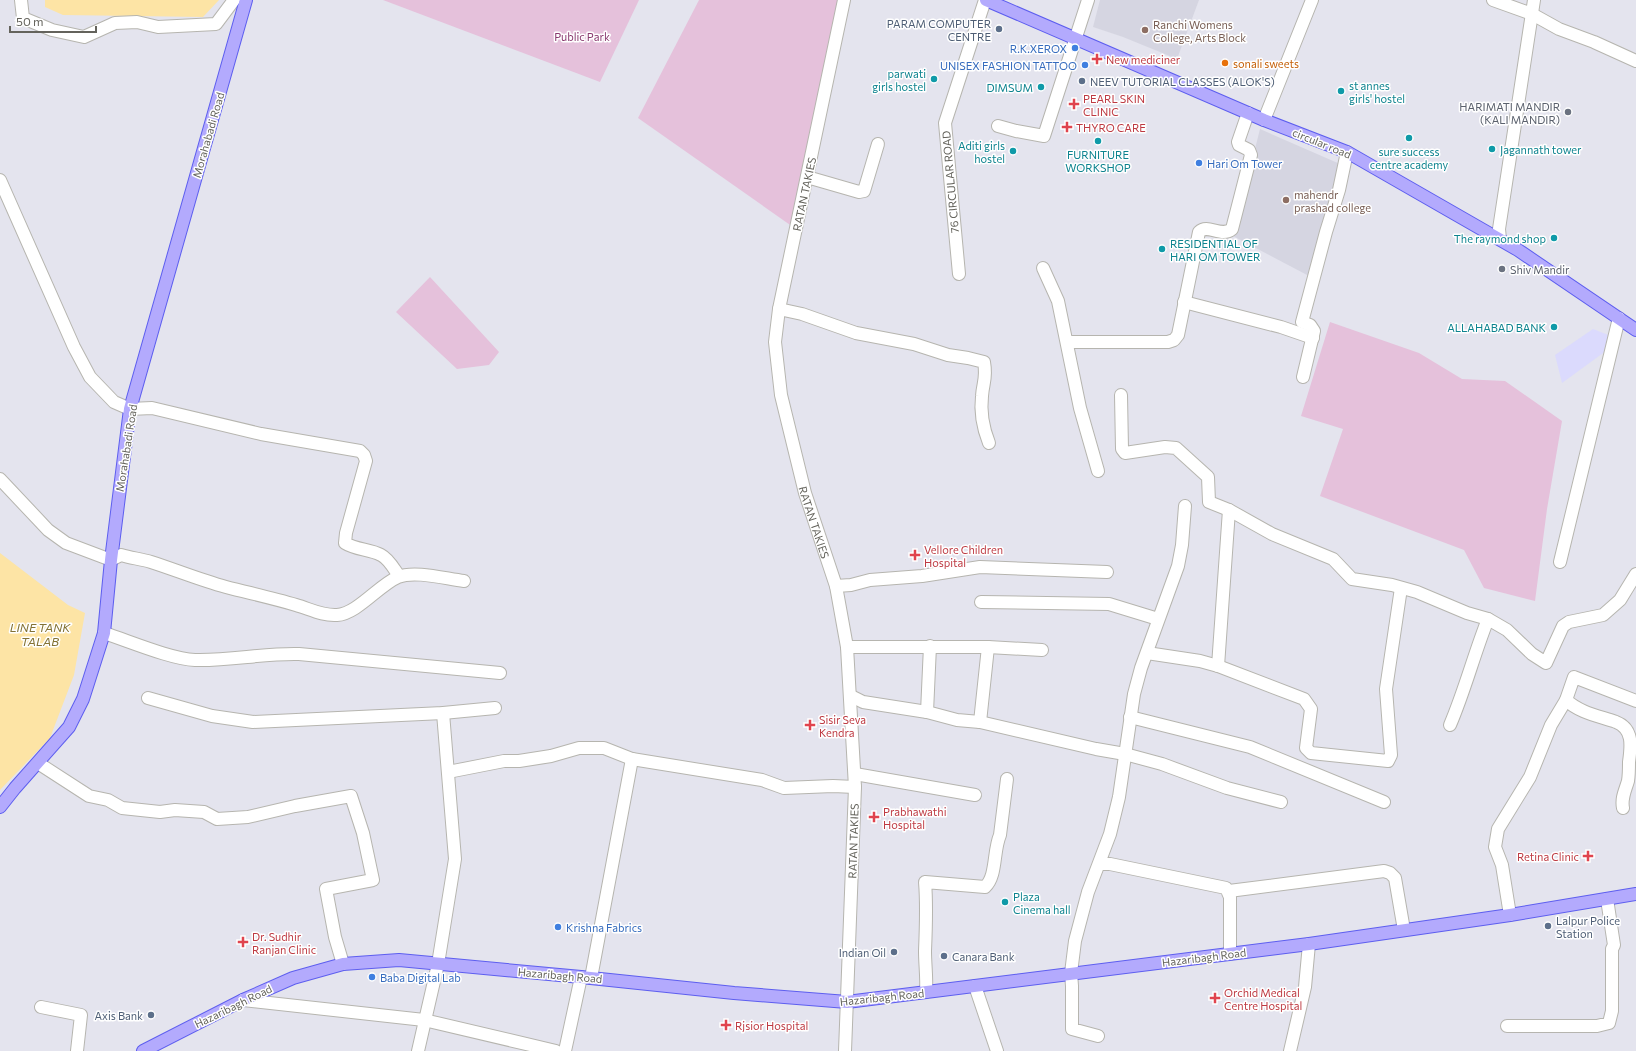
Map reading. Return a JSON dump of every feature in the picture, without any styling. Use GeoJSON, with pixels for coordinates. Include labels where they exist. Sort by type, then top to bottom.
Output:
{"type":"FeatureCollection","features":[{"type":"Feature","properties":{"kind":"main road","name":"Morahabadi Road"},"geometry":{"type":"LineString","coordinates":[[0,807],[14,788],[69,727],[83,699],[104,633],[111,560],[130,409],[246,0]]}},
{"type":"Feature","properties":{"kind":"main road","name":"circular road"},"geometry":{"type":"LineString","coordinates":[[986,0],[1264,120],[1347,152],[1500,239],[1636,330]]}},
{"type":"Feature","properties":{"kind":"main road","name":"Hazaribagh Road"},"geometry":{"type":"LineString","coordinates":[[145,1049],[243,1000],[293,978],[343,964],[400,960],[586,977],[734,994],[847,1002],[1309,944],[1510,916],[1636,894]]}},
{"type":"Feature","properties":{"kind":"street"},"geometry":{"type":"LineString","coordinates":[[21,0],[23,18],[52,30],[84,37],[115,23],[137,22],[158,27],[216,24],[234,0]]}},
{"type":"Feature","properties":{"kind":"street","name":"RATAN TAKIES"},"geometry":{"type":"LineString","coordinates":[[844,0],[780,309],[775,342],[780,395],[805,493],[836,586],[847,647],[855,787],[845,1051]]}},
{"type":"Feature","properties":{"kind":"street","name":"76 CIRCULAR ROAD"},"geometry":{"type":"LineString","coordinates":[[959,274],[945,123],[986,0]]}},
{"type":"Feature","properties":{"kind":"street"},"geometry":{"type":"LineString","coordinates":[[998,126],[1044,136],[1088,0]]}},
{"type":"Feature","properties":{"kind":"street"},"geometry":{"type":"LineString","coordinates":[[1264,120],[1312,0]]}},
{"type":"Feature","properties":{"kind":"street"},"geometry":{"type":"LineString","coordinates":[[1493,0],[1532,14],[1559,29],[1594,42],[1636,61]]}},
{"type":"Feature","properties":{"kind":"street"},"geometry":{"type":"LineString","coordinates":[[1500,239],[1499,230],[1534,0]]}},
{"type":"Feature","properties":{"kind":"street"},"geometry":{"type":"LineString","coordinates":[[1066,342],[1168,342],[1174,340],[1178,335],[1199,232],[1206,229],[1225,232],[1232,229],[1251,155],[1249,150],[1239,145],[1238,142],[1248,113]]}},
{"type":"Feature","properties":{"kind":"street"},"geometry":{"type":"LineString","coordinates":[[807,177],[859,192],[864,191],[878,144]]}},
{"type":"Feature","properties":{"kind":"street"},"geometry":{"type":"LineString","coordinates":[[1303,377],[1314,331],[1310,325],[1302,322],[1339,190],[1347,152]]}},
{"type":"Feature","properties":{"kind":"street"},"geometry":{"type":"LineString","coordinates":[[0,180],[74,347],[90,378],[114,402],[130,409],[152,408],[276,437],[360,451],[364,455],[366,461],[346,533],[345,543],[352,547],[381,555],[389,561],[400,576]]}},
{"type":"Feature","properties":{"kind":"street"},"geometry":{"type":"LineString","coordinates":[[1043,268],[1058,301],[1080,408],[1098,471]]}},
{"type":"Feature","properties":{"kind":"street"},"geometry":{"type":"LineString","coordinates":[[1184,302],[1281,327],[1313,338]]}},
{"type":"Feature","properties":{"kind":"street"},"geometry":{"type":"LineString","coordinates":[[780,309],[802,314],[856,332],[914,344],[948,355],[984,362],[986,375],[981,410],[984,428],[990,442]]}},
{"type":"Feature","properties":{"kind":"street"},"geometry":{"type":"LineString","coordinates":[[1560,562],[1619,318]]}},
{"type":"Feature","properties":{"kind":"street"},"geometry":{"type":"LineString","coordinates":[[1121,395],[1122,449],[1125,453],[1166,447],[1176,448],[1208,477],[1209,502],[1229,510],[1272,534],[1333,559],[1352,579],[1417,592],[1467,613],[1488,619],[1507,630],[1532,654],[1546,663],[1563,626],[1569,622],[1603,615],[1620,600],[1636,574]]}},
{"type":"Feature","properties":{"kind":"street"},"geometry":{"type":"LineString","coordinates":[[0,479],[48,530],[66,543],[111,560],[121,555],[150,562],[227,587],[330,615],[339,615],[350,611],[389,582],[400,576],[420,575],[464,581]]}},
{"type":"Feature","properties":{"kind":"street"},"geometry":{"type":"LineString","coordinates":[[1098,1036],[1072,1029],[1071,973],[1075,941],[1088,892],[1101,864],[1119,797],[1130,717],[1141,668],[1178,566],[1182,545],[1185,506]]}},
{"type":"Feature","properties":{"kind":"street"},"geometry":{"type":"LineString","coordinates":[[1218,666],[1229,510]]}},
{"type":"Feature","properties":{"kind":"street"},"geometry":{"type":"LineString","coordinates":[[836,586],[851,585],[870,580],[922,576],[980,567],[1107,572]]}},
{"type":"Feature","properties":{"kind":"street"},"geometry":{"type":"LineString","coordinates":[[1147,653],[1218,666],[1304,699],[1311,709],[1306,748],[1311,753],[1388,760],[1391,755],[1386,689],[1401,588]]}},
{"type":"Feature","properties":{"kind":"street"},"geometry":{"type":"LineString","coordinates":[[981,602],[1109,604],[1158,619]]}},
{"type":"Feature","properties":{"kind":"street"},"geometry":{"type":"LineString","coordinates":[[1450,725],[1467,683],[1488,619]]}},
{"type":"Feature","properties":{"kind":"street"},"geometry":{"type":"LineString","coordinates":[[104,633],[187,659],[205,660],[278,654],[299,654],[500,673]]}},
{"type":"Feature","properties":{"kind":"street"},"geometry":{"type":"LineString","coordinates":[[847,647],[930,646],[1042,650]]}},
{"type":"Feature","properties":{"kind":"street"},"geometry":{"type":"LineString","coordinates":[[927,712],[930,646]]}},
{"type":"Feature","properties":{"kind":"street"},"geometry":{"type":"LineString","coordinates":[[980,722],[988,647]]}},
{"type":"Feature","properties":{"kind":"street"},"geometry":{"type":"LineString","coordinates":[[1510,916],[1502,865],[1495,847],[1498,829],[1530,777],[1551,725],[1566,700],[1574,677],[1636,701]]}},
{"type":"Feature","properties":{"kind":"street"},"geometry":{"type":"LineString","coordinates":[[851,696],[863,702],[927,712],[957,720],[980,722],[1096,749],[1125,754],[1162,764],[1228,788],[1281,802]]}},
{"type":"Feature","properties":{"kind":"street"},"geometry":{"type":"LineString","coordinates":[[148,698],[212,716],[253,722],[443,714],[495,708]]}},
{"type":"Feature","properties":{"kind":"street"},"geometry":{"type":"LineString","coordinates":[[1566,700],[1571,705],[1618,723],[1628,731],[1631,739],[1631,753],[1628,779],[1621,800],[1623,808]]}},
{"type":"Feature","properties":{"kind":"street"},"geometry":{"type":"LineString","coordinates":[[418,1051],[438,964],[456,859],[443,714]]}},
{"type":"Feature","properties":{"kind":"street"},"geometry":{"type":"LineString","coordinates":[[1130,717],[1250,747],[1384,802]]}},
{"type":"Feature","properties":{"kind":"street"},"geometry":{"type":"LineString","coordinates":[[448,772],[504,761],[519,761],[551,756],[579,748],[604,748],[632,759],[762,780],[784,788],[833,786],[855,787]]}},
{"type":"Feature","properties":{"kind":"street"},"geometry":{"type":"LineString","coordinates":[[565,1051],[586,977],[632,759]]}},
{"type":"Feature","properties":{"kind":"street"},"geometry":{"type":"LineString","coordinates":[[38,763],[89,796],[108,800],[122,808],[160,812],[175,810],[204,812],[217,819],[248,817],[295,806],[351,796],[367,848],[373,880],[326,889],[335,937],[343,964]]}},
{"type":"Feature","properties":{"kind":"street"},"geometry":{"type":"LineString","coordinates":[[855,774],[975,795]]}},
{"type":"Feature","properties":{"kind":"street"},"geometry":{"type":"LineString","coordinates":[[926,992],[927,969],[925,952],[927,927],[925,882],[985,887],[990,882],[996,843],[1000,835],[1007,779]]}},
{"type":"Feature","properties":{"kind":"street"},"geometry":{"type":"LineString","coordinates":[[1101,864],[1110,864],[1138,871],[1172,876],[1226,888],[1229,891],[1384,871],[1390,873],[1395,878],[1404,930]]}},
{"type":"Feature","properties":{"kind":"street"},"geometry":{"type":"LineString","coordinates":[[1229,891],[1230,954]]}},
{"type":"Feature","properties":{"kind":"street"},"geometry":{"type":"LineString","coordinates":[[1507,1026],[1597,1026],[1609,1023],[1612,1012],[1612,949],[1614,944],[1607,899]]}},
{"type":"Feature","properties":{"kind":"street"},"geometry":{"type":"LineString","coordinates":[[1290,1051],[1305,987],[1309,944]]}},
{"type":"Feature","properties":{"kind":"street"},"geometry":{"type":"LineString","coordinates":[[975,986],[997,1051]]}},
{"type":"Feature","properties":{"kind":"street"},"geometry":{"type":"LineString","coordinates":[[243,1000],[424,1020],[556,1051]]}},
{"type":"Feature","properties":{"kind":"street"},"geometry":{"type":"LineString","coordinates":[[41,1007],[81,1014],[77,1051]]}},
{"type":"Feature","properties":{"kind":"street"},"geometry":{"type":"LineString","coordinates":[[145,1049],[161,1051]]}},
{"type":"Feature","properties":{"kind":"shaded area","name":"Ranchi Womens College, Arts Block"},"geometry":{"type":"Polygon","coordinates":[[[1100,0],[1199,0],[1177,59],[1123,37],[1093,27],[1100,0]]]}},
{"type":"Feature","properties":{"kind":"shaded area","name":"mahendr prashad college"},"geometry":{"type":"Polygon","coordinates":[[[1260,129],[1340,164],[1309,276],[1233,236],[1260,129]]]}},
{"type":"Feature","properties":{"kind":"shaded area"},"geometry":{"type":"Polygon","coordinates":[[[1593,329],[1621,340],[1562,383],[1555,355],[1593,329]]]}},
{"type":"Feature","properties":{"kind":"green space","name":"Public Park"},"geometry":{"type":"Polygon","coordinates":[[[383,0],[639,0],[600,82],[383,0]]]}},
{"type":"Feature","properties":{"kind":"green space"},"geometry":{"type":"Polygon","coordinates":[[[699,0],[838,0],[793,227],[638,118],[699,0]]]}},
{"type":"Feature","properties":{"kind":"green space"},"geometry":{"type":"Polygon","coordinates":[[[430,277],[499,352],[489,365],[457,369],[396,312],[430,277]]]}},
{"type":"Feature","properties":{"kind":"green space"},"geometry":{"type":"Polygon","coordinates":[[[1330,322],[1419,353],[1462,379],[1505,381],[1562,421],[1547,509],[1535,601],[1484,588],[1464,550],[1320,496],[1343,429],[1301,416],[1330,322]]]}},
{"type":"Feature","properties":{"kind":"water"},"geometry":{"type":"Polygon","coordinates":[[[45,0],[219,0],[203,17],[63,15],[45,7],[45,0]]]}},
{"type":"Feature","properties":{"kind":"water","name":"LINE TANK TALAB"},"geometry":{"type":"Polygon","coordinates":[[[0,553],[68,605],[85,613],[74,675],[50,738],[0,790],[0,553]]]}},
{"type":"Feature","properties":{"kind":"place","name":"PARAM COMPUTER CENTRE"},"geometry":{"type":"Point","coordinates":[999,29]}},
{"type":"Feature","properties":{"kind":"place","name":"Ranchi Womens College, Arts Block"},"geometry":{"type":"Point","coordinates":[1145,30]}},
{"type":"Feature","properties":{"kind":"place","name":"R.K.XEROX"},"geometry":{"type":"Point","coordinates":[1075,48]}},
{"type":"Feature","properties":{"kind":"place","name":"New mediciner"},"geometry":{"type":"Point","coordinates":[1097,59]}},
{"type":"Feature","properties":{"kind":"place","name":"sonali sweets"},"geometry":{"type":"Point","coordinates":[1225,63]}},
{"type":"Feature","properties":{"kind":"place","name":"UNISEX FASHION TATTOO"},"geometry":{"type":"Point","coordinates":[1085,65]}},
{"type":"Feature","properties":{"kind":"place","name":"parwati girls hostel"},"geometry":{"type":"Point","coordinates":[934,79]}},
{"type":"Feature","properties":{"kind":"place","name":"NEEV TUTORIAL CLASSES (ALOK'S)"},"geometry":{"type":"Point","coordinates":[1082,81]}},
{"type":"Feature","properties":{"kind":"place","name":"DIMSUM"},"geometry":{"type":"Point","coordinates":[1041,87]}},
{"type":"Feature","properties":{"kind":"place","name":"st annes girls' hostel"},"geometry":{"type":"Point","coordinates":[1341,91]}},
{"type":"Feature","properties":{"kind":"place","name":"PEARL SKIN CLINIC"},"geometry":{"type":"Point","coordinates":[1074,104]}},
{"type":"Feature","properties":{"kind":"place","name":"HARIMATI MANDIR (KALI MANDIR)"},"geometry":{"type":"Point","coordinates":[1568,112]}},
{"type":"Feature","properties":{"kind":"place","name":"THYRO CARE"},"geometry":{"type":"Point","coordinates":[1067,127]}},
{"type":"Feature","properties":{"kind":"place","name":"sure success centre academy"},"geometry":{"type":"Point","coordinates":[1409,138]}},
{"type":"Feature","properties":{"kind":"place","name":"FURNITURE WORKSHOP"},"geometry":{"type":"Point","coordinates":[1098,141]}},
{"type":"Feature","properties":{"kind":"place","name":"Jagannath tower"},"geometry":{"type":"Point","coordinates":[1492,149]}},
{"type":"Feature","properties":{"kind":"place","name":"Aditi girls hostel"},"geometry":{"type":"Point","coordinates":[1013,151]}},
{"type":"Feature","properties":{"kind":"place","name":"Hari Om Tower"},"geometry":{"type":"Point","coordinates":[1199,163]}},
{"type":"Feature","properties":{"kind":"place","name":"mahendr prashad college"},"geometry":{"type":"Point","coordinates":[1286,200]}},
{"type":"Feature","properties":{"kind":"place","name":"The raymond shop"},"geometry":{"type":"Point","coordinates":[1554,238]}},
{"type":"Feature","properties":{"kind":"place","name":"RESIDENTIAL OF HARI OM TOWER"},"geometry":{"type":"Point","coordinates":[1162,249]}},
{"type":"Feature","properties":{"kind":"place","name":"Shiv Mandir"},"geometry":{"type":"Point","coordinates":[1502,269]}},
{"type":"Feature","properties":{"kind":"place","name":"ALLAHABAD BANK"},"geometry":{"type":"Point","coordinates":[1554,327]}},
{"type":"Feature","properties":{"kind":"place","name":"Vellore Children Hospital"},"geometry":{"type":"Point","coordinates":[915,555]}},
{"type":"Feature","properties":{"kind":"place","name":"Sisir Seva Kendra"},"geometry":{"type":"Point","coordinates":[810,725]}},
{"type":"Feature","properties":{"kind":"place","name":"Prabhawathi Hospital"},"geometry":{"type":"Point","coordinates":[874,817]}},
{"type":"Feature","properties":{"kind":"place","name":"Retina Clinic"},"geometry":{"type":"Point","coordinates":[1588,856]}},
{"type":"Feature","properties":{"kind":"place","name":"Plaza Cinema hall"},"geometry":{"type":"Point","coordinates":[1005,902]}},
{"type":"Feature","properties":{"kind":"place","name":"Lalpur Police Station"},"geometry":{"type":"Point","coordinates":[1548,926]}},
{"type":"Feature","properties":{"kind":"place","name":"Krishna Fabrics"},"geometry":{"type":"Point","coordinates":[558,927]}},
{"type":"Feature","properties":{"kind":"place","name":"Dr. Sudhir Ranjan Clinic"},"geometry":{"type":"Point","coordinates":[243,942]}},
{"type":"Feature","properties":{"kind":"place","name":"Indian Oil"},"geometry":{"type":"Point","coordinates":[894,952]}},
{"type":"Feature","properties":{"kind":"place","name":"Canara Bank"},"geometry":{"type":"Point","coordinates":[944,956]}},
{"type":"Feature","properties":{"kind":"place","name":"Baba Digital Lab"},"geometry":{"type":"Point","coordinates":[372,977]}},
{"type":"Feature","properties":{"kind":"place","name":"Orchid Medical Centre Hospital"},"geometry":{"type":"Point","coordinates":[1215,998]}},
{"type":"Feature","properties":{"kind":"place","name":"Axis Bank"},"geometry":{"type":"Point","coordinates":[151,1015]}},
{"type":"Feature","properties":{"kind":"place","name":"Rjsior Hospital"},"geometry":{"type":"Point","coordinates":[726,1025]}}]}
